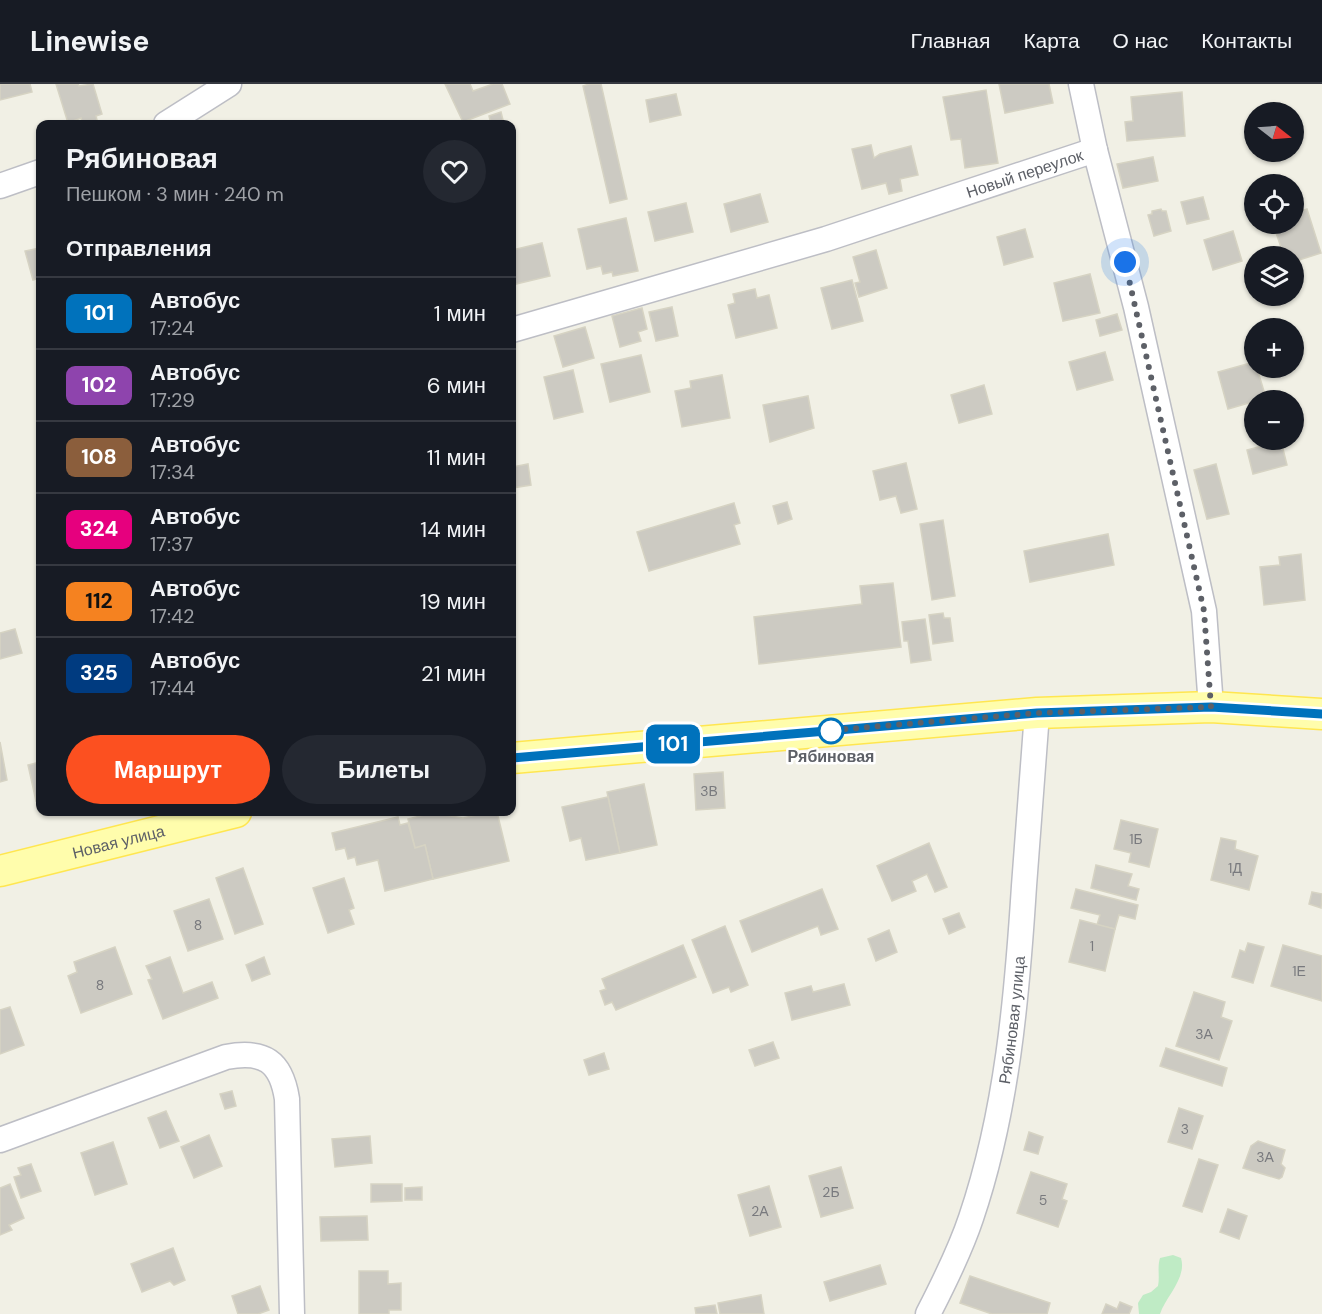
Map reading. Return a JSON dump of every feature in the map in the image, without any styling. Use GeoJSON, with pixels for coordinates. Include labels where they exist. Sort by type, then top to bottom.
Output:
{"type":"FeatureCollection","features":[{"type":"Feature","properties":{"kind":"main road"},"geometry":{"type":"LineString","coordinates":[[516,758],[1037,713],[1211,707],[1322,714]]}},
{"type":"Feature","properties":{"kind":"main road","name":"Новая улица"},"geometry":{"type":"LineString","coordinates":[[0,871],[220,816]]}},
{"type":"Feature","properties":{"kind":"street"},"geometry":{"type":"LineString","coordinates":[[172,120],[229,84]]}},
{"type":"Feature","properties":{"kind":"street"},"geometry":{"type":"LineString","coordinates":[[1081,84],[1095,150]]}},
{"type":"Feature","properties":{"kind":"street","name":"Новый переулок"},"geometry":{"type":"LineString","coordinates":[[516,329],[826,239],[1095,150],[1136,308],[1204,611],[1211,707]]}},
{"type":"Feature","properties":{"kind":"street"},"geometry":{"type":"LineString","coordinates":[[0,186],[36,173]]}},
{"type":"Feature","properties":{"kind":"street","name":"Рябиновая улица"},"geometry":{"type":"LineString","coordinates":[[928,1314],[970,1221],[983,1182],[999,1111],[1018,978],[1037,713]]}},
{"type":"Feature","properties":{"kind":"street"},"geometry":{"type":"LineString","coordinates":[[0,1140],[226,1058],[251,1054],[264,1058],[275,1065],[281,1074],[289,1118],[292,1314]]}},
{"type":"Feature","properties":{"kind":"green space"},"geometry":{"type":"Polygon","coordinates":[[[1173,1255],[1181,1258],[1181,1273],[1160,1314],[1139,1314],[1138,1303],[1143,1295],[1158,1286],[1160,1258],[1173,1255]]]}},
{"type":"Feature","properties":{"kind":"building"},"geometry":{"type":"Polygon","coordinates":[[[0,84],[30,84],[32,92],[0,100],[0,84]]]}},
{"type":"Feature","properties":{"kind":"building"},"geometry":{"type":"Polygon","coordinates":[[[56,84],[78,84],[79,86],[93,84],[102,114],[96,116],[97,120],[82,120],[81,118],[67,120],[56,84]]]}},
{"type":"Feature","properties":{"kind":"building"},"geometry":{"type":"Polygon","coordinates":[[[445,84],[470,84],[473,91],[493,84],[502,84],[510,104],[468,120],[462,120],[445,84]]]}},
{"type":"Feature","properties":{"kind":"building"},"geometry":{"type":"Polygon","coordinates":[[[601,84],[627,199],[610,203],[583,86],[601,84]]]}},
{"type":"Feature","properties":{"kind":"building"},"geometry":{"type":"Polygon","coordinates":[[[999,84],[1049,84],[1053,103],[1005,113],[999,84]]]}},
{"type":"Feature","properties":{"kind":"building"},"geometry":{"type":"Polygon","coordinates":[[[986,90],[998,163],[965,168],[961,139],[951,140],[943,97],[986,90]]]}},
{"type":"Feature","properties":{"kind":"building"},"geometry":{"type":"Polygon","coordinates":[[[1182,92],[1185,136],[1127,141],[1125,122],[1133,121],[1131,97],[1182,92]]]}},
{"type":"Feature","properties":{"kind":"building"},"geometry":{"type":"Polygon","coordinates":[[[676,94],[681,115],[650,122],[646,100],[676,94]]]}},
{"type":"Feature","properties":{"kind":"building"},"geometry":{"type":"Polygon","coordinates":[[[501,112],[503,120],[490,120],[489,116],[501,112]]]}},
{"type":"Feature","properties":{"kind":"building"},"geometry":{"type":"Polygon","coordinates":[[[871,145],[874,158],[880,154],[911,146],[918,175],[900,179],[902,191],[889,194],[886,183],[862,189],[852,149],[871,145]]]}},
{"type":"Feature","properties":{"kind":"building"},"geometry":{"type":"Polygon","coordinates":[[[1153,157],[1158,181],[1123,188],[1117,164],[1153,157]]]}},
{"type":"Feature","properties":{"kind":"building"},"geometry":{"type":"Polygon","coordinates":[[[760,194],[768,222],[731,232],[724,204],[760,194]]]}},
{"type":"Feature","properties":{"kind":"building"},"geometry":{"type":"Polygon","coordinates":[[[1203,197],[1209,219],[1187,224],[1181,202],[1203,197]]]}},
{"type":"Feature","properties":{"kind":"building"},"geometry":{"type":"Polygon","coordinates":[[[686,203],[693,232],[655,241],[648,212],[686,203]]]}},
{"type":"Feature","properties":{"kind":"building"},"geometry":{"type":"Polygon","coordinates":[[[1161,209],[1166,211],[1171,231],[1154,236],[1148,215],[1152,214],[1152,211],[1161,209]]]}},
{"type":"Feature","properties":{"kind":"building"},"geometry":{"type":"Polygon","coordinates":[[[1307,209],[1321,253],[1304,258],[1304,246],[1281,246],[1276,234],[1304,234],[1304,210],[1307,209]]]}},
{"type":"Feature","properties":{"kind":"building"},"geometry":{"type":"Polygon","coordinates":[[[626,218],[638,271],[613,276],[612,272],[603,274],[601,266],[587,269],[578,229],[626,218]]]}},
{"type":"Feature","properties":{"kind":"building"},"geometry":{"type":"Polygon","coordinates":[[[1025,229],[1033,257],[1004,265],[997,237],[1025,229]]]}},
{"type":"Feature","properties":{"kind":"building"},"geometry":{"type":"Polygon","coordinates":[[[1233,231],[1242,261],[1213,270],[1204,240],[1233,231]]]}},
{"type":"Feature","properties":{"kind":"building"},"geometry":{"type":"Polygon","coordinates":[[[542,243],[550,276],[516,284],[516,249],[542,243]]]}},
{"type":"Feature","properties":{"kind":"building"},"geometry":{"type":"Polygon","coordinates":[[[36,249],[36,279],[33,280],[25,251],[36,249]]]}},
{"type":"Feature","properties":{"kind":"building"},"geometry":{"type":"Polygon","coordinates":[[[876,250],[887,288],[859,297],[855,283],[860,282],[853,257],[876,250]]]}},
{"type":"Feature","properties":{"kind":"building"},"geometry":{"type":"Polygon","coordinates":[[[1090,274],[1100,313],[1063,321],[1054,283],[1090,274]]]}},
{"type":"Feature","properties":{"kind":"building"},"geometry":{"type":"Polygon","coordinates":[[[852,280],[863,321],[832,329],[821,288],[852,280]]]}},
{"type":"Feature","properties":{"kind":"building"},"geometry":{"type":"Polygon","coordinates":[[[755,289],[757,298],[769,295],[777,328],[736,338],[728,305],[735,303],[733,294],[755,289]]]}},
{"type":"Feature","properties":{"kind":"building"},"geometry":{"type":"Polygon","coordinates":[[[672,307],[678,336],[656,341],[649,312],[672,307]]]}},
{"type":"Feature","properties":{"kind":"building"},"geometry":{"type":"Polygon","coordinates":[[[642,308],[647,329],[638,332],[641,341],[620,347],[612,316],[642,308]]]}},
{"type":"Feature","properties":{"kind":"building"},"geometry":{"type":"Polygon","coordinates":[[[1117,314],[1122,330],[1100,336],[1096,320],[1117,314]]]}},
{"type":"Feature","properties":{"kind":"building"},"geometry":{"type":"Polygon","coordinates":[[[585,327],[594,358],[563,367],[554,336],[585,327]]]}},
{"type":"Feature","properties":{"kind":"building"},"geometry":{"type":"Polygon","coordinates":[[[1105,352],[1113,380],[1077,390],[1069,362],[1105,352]]]}},
{"type":"Feature","properties":{"kind":"building"},"geometry":{"type":"Polygon","coordinates":[[[641,355],[650,392],[610,402],[601,364],[641,355]]]}},
{"type":"Feature","properties":{"kind":"building"},"geometry":{"type":"Polygon","coordinates":[[[1244,365],[1244,378],[1260,378],[1264,390],[1244,390],[1244,404],[1228,409],[1218,372],[1244,365]]]}},
{"type":"Feature","properties":{"kind":"building"},"geometry":{"type":"Polygon","coordinates":[[[573,370],[583,412],[554,419],[544,377],[573,370]]]}},
{"type":"Feature","properties":{"kind":"building"},"geometry":{"type":"Polygon","coordinates":[[[722,375],[730,418],[682,427],[675,391],[691,388],[690,381],[722,375]]]}},
{"type":"Feature","properties":{"kind":"building"},"geometry":{"type":"Polygon","coordinates":[[[984,385],[992,414],[959,423],[951,395],[984,385]]]}},
{"type":"Feature","properties":{"kind":"building"},"geometry":{"type":"Polygon","coordinates":[[[808,396],[814,428],[770,442],[763,405],[808,396]]]}},
{"type":"Feature","properties":{"kind":"building"},"geometry":{"type":"Polygon","coordinates":[[[1247,450],[1283,450],[1287,465],[1253,474],[1247,450]]]}},
{"type":"Feature","properties":{"kind":"building"},"geometry":{"type":"Polygon","coordinates":[[[906,463],[917,509],[901,513],[896,496],[880,500],[873,471],[906,463]]]}},
{"type":"Feature","properties":{"kind":"building"},"geometry":{"type":"Polygon","coordinates":[[[528,464],[531,485],[516,487],[516,466],[528,464]]]}},
{"type":"Feature","properties":{"kind":"building"},"geometry":{"type":"Polygon","coordinates":[[[1216,464],[1229,514],[1207,519],[1194,470],[1216,464]]]}},
{"type":"Feature","properties":{"kind":"building"},"geometry":{"type":"Polygon","coordinates":[[[787,502],[792,519],[778,524],[773,506],[787,502]]]}},
{"type":"Feature","properties":{"kind":"building"},"geometry":{"type":"Polygon","coordinates":[[[734,503],[740,523],[734,525],[740,544],[649,571],[637,532],[734,503]]]}},
{"type":"Feature","properties":{"kind":"building"},"geometry":{"type":"Polygon","coordinates":[[[943,520],[955,596],[932,600],[920,524],[943,520]]]}},
{"type":"Feature","properties":{"kind":"building"},"geometry":{"type":"Polygon","coordinates":[[[1108,534],[1114,565],[1030,582],[1024,551],[1108,534]]]}},
{"type":"Feature","properties":{"kind":"building"},"geometry":{"type":"Polygon","coordinates":[[[1301,554],[1305,600],[1264,605],[1260,567],[1280,565],[1279,557],[1301,554]]]}},
{"type":"Feature","properties":{"kind":"building"},"geometry":{"type":"Polygon","coordinates":[[[893,583],[901,647],[759,664],[754,617],[862,604],[860,586],[893,583]]]}},
{"type":"Feature","properties":{"kind":"building"},"geometry":{"type":"Polygon","coordinates":[[[943,613],[944,618],[950,618],[953,641],[933,644],[929,615],[943,613]]]}},
{"type":"Feature","properties":{"kind":"building"},"geometry":{"type":"Polygon","coordinates":[[[925,619],[931,660],[911,663],[908,641],[904,641],[902,622],[925,619]]]}},
{"type":"Feature","properties":{"kind":"building"},"geometry":{"type":"Polygon","coordinates":[[[15,629],[22,653],[0,659],[0,633],[15,629]]]}},
{"type":"Feature","properties":{"kind":"building"},"geometry":{"type":"Polygon","coordinates":[[[0,742],[7,780],[0,782],[0,742]]]}},
{"type":"Feature","properties":{"kind":"building"},"geometry":{"type":"Polygon","coordinates":[[[36,763],[36,801],[28,765],[36,763]]]}},
{"type":"Feature","properties":{"kind":"building"},"geometry":{"type":"Polygon","coordinates":[[[723,772],[725,808],[696,810],[694,774],[723,772]]]}},
{"type":"Feature","properties":{"kind":"building"},"geometry":{"type":"Polygon","coordinates":[[[644,784],[657,845],[620,853],[607,792],[644,784]]]}},
{"type":"Feature","properties":{"kind":"building"},"geometry":{"type":"Polygon","coordinates":[[[608,797],[620,853],[586,860],[581,838],[570,841],[562,807],[608,797]]]}},
{"type":"Feature","properties":{"kind":"building"},"geometry":{"type":"Polygon","coordinates":[[[420,816],[463,818],[498,816],[509,861],[433,879],[425,845],[415,848],[408,819],[420,816]]]}},
{"type":"Feature","properties":{"kind":"building"},"geometry":{"type":"Polygon","coordinates":[[[398,817],[400,825],[408,823],[415,848],[425,845],[433,879],[385,891],[378,860],[357,865],[355,857],[348,859],[345,848],[336,850],[332,833],[398,817]]]}},
{"type":"Feature","properties":{"kind":"building"},"geometry":{"type":"Polygon","coordinates":[[[1121,820],[1158,829],[1149,867],[1129,862],[1131,853],[1114,849],[1121,820]]]}},
{"type":"Feature","properties":{"kind":"building"},"geometry":{"type":"Polygon","coordinates":[[[1221,838],[1236,841],[1235,849],[1258,856],[1249,890],[1211,880],[1221,838]]]}},
{"type":"Feature","properties":{"kind":"building"},"geometry":{"type":"Polygon","coordinates":[[[929,843],[947,887],[935,892],[927,874],[912,881],[916,891],[892,901],[877,866],[929,843]]]}},
{"type":"Feature","properties":{"kind":"building"},"geometry":{"type":"Polygon","coordinates":[[[1096,865],[1132,874],[1128,886],[1139,889],[1136,900],[1091,888],[1096,865]]]}},
{"type":"Feature","properties":{"kind":"building"},"geometry":{"type":"Polygon","coordinates":[[[243,868],[263,924],[235,934],[216,878],[243,868]]]}},
{"type":"Feature","properties":{"kind":"building"},"geometry":{"type":"Polygon","coordinates":[[[344,878],[354,908],[349,910],[354,924],[328,933],[313,888],[344,878]]]}},
{"type":"Feature","properties":{"kind":"building"},"geometry":{"type":"Polygon","coordinates":[[[822,889],[838,929],[821,935],[818,926],[752,952],[740,921],[822,889]]]}},
{"type":"Feature","properties":{"kind":"building"},"geometry":{"type":"Polygon","coordinates":[[[1076,889],[1138,905],[1135,919],[1119,915],[1115,929],[1097,925],[1100,915],[1071,908],[1076,889]]]}},
{"type":"Feature","properties":{"kind":"building"},"geometry":{"type":"Polygon","coordinates":[[[1312,892],[1322,894],[1321,908],[1309,904],[1312,892]]]}},
{"type":"Feature","properties":{"kind":"building"},"geometry":{"type":"Polygon","coordinates":[[[209,899],[223,939],[188,951],[174,911],[209,899]]]}},
{"type":"Feature","properties":{"kind":"building"},"geometry":{"type":"Polygon","coordinates":[[[959,913],[965,927],[949,934],[943,919],[959,913]]]}},
{"type":"Feature","properties":{"kind":"building"},"geometry":{"type":"Polygon","coordinates":[[[1080,920],[1115,929],[1105,971],[1069,962],[1080,920]]]}},
{"type":"Feature","properties":{"kind":"building"},"geometry":{"type":"Polygon","coordinates":[[[725,926],[748,985],[731,992],[729,987],[713,993],[692,940],[725,926]]]}},
{"type":"Feature","properties":{"kind":"building"},"geometry":{"type":"Polygon","coordinates":[[[889,930],[897,952],[876,961],[868,939],[889,930]]]}},
{"type":"Feature","properties":{"kind":"building"},"geometry":{"type":"Polygon","coordinates":[[[1248,943],[1264,947],[1253,983],[1232,977],[1240,950],[1245,952],[1248,943]]]}},
{"type":"Feature","properties":{"kind":"building"},"geometry":{"type":"Polygon","coordinates":[[[683,945],[696,977],[616,1010],[612,1002],[605,1005],[600,991],[606,989],[602,979],[683,945]]]}},
{"type":"Feature","properties":{"kind":"building"},"geometry":{"type":"Polygon","coordinates":[[[1283,945],[1322,956],[1322,1001],[1271,986],[1283,945]]]}},
{"type":"Feature","properties":{"kind":"building"},"geometry":{"type":"Polygon","coordinates":[[[115,947],[132,994],[81,1013],[68,976],[77,972],[74,962],[115,947]]]}},
{"type":"Feature","properties":{"kind":"building"},"geometry":{"type":"Polygon","coordinates":[[[170,957],[183,993],[212,982],[218,998],[163,1019],[148,980],[152,979],[146,966],[170,957]]]}},
{"type":"Feature","properties":{"kind":"building"},"geometry":{"type":"Polygon","coordinates":[[[264,957],[270,974],[252,981],[246,965],[264,957]]]}},
{"type":"Feature","properties":{"kind":"building"},"geometry":{"type":"Polygon","coordinates":[[[844,984],[850,1005],[792,1020],[785,993],[811,986],[813,992],[844,984]]]}},
{"type":"Feature","properties":{"kind":"building"},"geometry":{"type":"Polygon","coordinates":[[[1194,992],[1225,1002],[1221,1017],[1232,1021],[1219,1060],[1176,1046],[1194,992]]]}},
{"type":"Feature","properties":{"kind":"building"},"geometry":{"type":"Polygon","coordinates":[[[10,1007],[24,1045],[0,1054],[0,1010],[10,1007]]]}},
{"type":"Feature","properties":{"kind":"building"},"geometry":{"type":"Polygon","coordinates":[[[773,1042],[779,1058],[755,1066],[749,1050],[773,1042]]]}},
{"type":"Feature","properties":{"kind":"building"},"geometry":{"type":"Polygon","coordinates":[[[1166,1048],[1227,1068],[1222,1086],[1160,1066],[1166,1048]]]}},
{"type":"Feature","properties":{"kind":"building"},"geometry":{"type":"Polygon","coordinates":[[[604,1053],[609,1069],[589,1075],[584,1060],[604,1053]]]}},
{"type":"Feature","properties":{"kind":"building"},"geometry":{"type":"Polygon","coordinates":[[[232,1091],[236,1106],[225,1109],[220,1094],[232,1091]]]}},
{"type":"Feature","properties":{"kind":"building"},"geometry":{"type":"Polygon","coordinates":[[[1179,1108],[1203,1116],[1192,1149],[1168,1142],[1179,1108]]]}},
{"type":"Feature","properties":{"kind":"building"},"geometry":{"type":"Polygon","coordinates":[[[166,1111],[179,1141],[160,1148],[148,1118],[166,1111]]]}},
{"type":"Feature","properties":{"kind":"building"},"geometry":{"type":"Polygon","coordinates":[[[1029,1132],[1043,1137],[1038,1154],[1024,1150],[1029,1132]]]}},
{"type":"Feature","properties":{"kind":"building"},"geometry":{"type":"Polygon","coordinates":[[[209,1135],[222,1166],[194,1178],[181,1147],[209,1135]]]}},
{"type":"Feature","properties":{"kind":"building"},"geometry":{"type":"Polygon","coordinates":[[[370,1136],[372,1163],[335,1167],[332,1139],[370,1136]]]}},
{"type":"Feature","properties":{"kind":"building"},"geometry":{"type":"Polygon","coordinates":[[[1258,1141],[1285,1150],[1281,1164],[1285,1168],[1279,1179],[1243,1168],[1251,1146],[1258,1141]]]}},
{"type":"Feature","properties":{"kind":"building"},"geometry":{"type":"Polygon","coordinates":[[[113,1142],[127,1184],[95,1195],[81,1153],[113,1142]]]}},
{"type":"Feature","properties":{"kind":"building"},"geometry":{"type":"Polygon","coordinates":[[[1199,1159],[1218,1165],[1202,1212],[1183,1206],[1199,1159]]]}},
{"type":"Feature","properties":{"kind":"building"},"geometry":{"type":"Polygon","coordinates":[[[31,1164],[41,1191],[21,1198],[14,1177],[21,1175],[18,1168],[31,1164]]]}},
{"type":"Feature","properties":{"kind":"building"},"geometry":{"type":"Polygon","coordinates":[[[841,1167],[853,1208],[821,1217],[809,1176],[841,1167]]]}},
{"type":"Feature","properties":{"kind":"building"},"geometry":{"type":"Polygon","coordinates":[[[1031,1172],[1067,1184],[1062,1199],[1067,1201],[1058,1227],[1017,1213],[1031,1172]]]}},
{"type":"Feature","properties":{"kind":"building"},"geometry":{"type":"Polygon","coordinates":[[[10,1184],[24,1218],[9,1225],[12,1230],[0,1235],[0,1188],[10,1184]]]}},
{"type":"Feature","properties":{"kind":"building"},"geometry":{"type":"Polygon","coordinates":[[[371,1184],[402,1184],[402,1201],[371,1202],[371,1184]]]}},
{"type":"Feature","properties":{"kind":"building"},"geometry":{"type":"Polygon","coordinates":[[[769,1186],[781,1227],[750,1236],[738,1195],[769,1186]]]}},
{"type":"Feature","properties":{"kind":"building"},"geometry":{"type":"Polygon","coordinates":[[[422,1187],[422,1200],[405,1200],[405,1188],[422,1187]]]}},
{"type":"Feature","properties":{"kind":"building"},"geometry":{"type":"Polygon","coordinates":[[[1228,1209],[1247,1216],[1239,1239],[1220,1232],[1228,1209]]]}},
{"type":"Feature","properties":{"kind":"building"},"geometry":{"type":"Polygon","coordinates":[[[367,1216],[368,1240],[321,1241],[320,1217],[367,1216]]]}},
{"type":"Feature","properties":{"kind":"building"},"geometry":{"type":"Polygon","coordinates":[[[173,1248],[185,1280],[174,1285],[170,1281],[142,1292],[131,1264],[173,1248]]]}},
{"type":"Feature","properties":{"kind":"building"},"geometry":{"type":"Polygon","coordinates":[[[880,1265],[886,1284],[830,1301],[824,1282],[880,1265]]]}},
{"type":"Feature","properties":{"kind":"building"},"geometry":{"type":"Polygon","coordinates":[[[359,1271],[388,1271],[388,1284],[401,1283],[401,1310],[389,1310],[389,1314],[359,1314],[359,1271]]]}},
{"type":"Feature","properties":{"kind":"building"},"geometry":{"type":"Polygon","coordinates":[[[970,1276],[1050,1303],[1047,1314],[992,1314],[960,1303],[970,1276]]]}},
{"type":"Feature","properties":{"kind":"building"},"geometry":{"type":"Polygon","coordinates":[[[260,1286],[269,1310],[258,1314],[238,1314],[232,1296],[260,1286]]]}},
{"type":"Feature","properties":{"kind":"building"},"geometry":{"type":"Polygon","coordinates":[[[761,1295],[764,1314],[720,1314],[718,1303],[761,1295]]]}},
{"type":"Feature","properties":{"kind":"building"},"geometry":{"type":"Polygon","coordinates":[[[1120,1302],[1132,1307],[1129,1314],[1102,1314],[1106,1304],[1117,1309],[1120,1302]]]}},
{"type":"Feature","properties":{"kind":"building"},"geometry":{"type":"Polygon","coordinates":[[[715,1305],[717,1314],[696,1314],[695,1308],[715,1305]]]}},
{"type":"Feature","properties":{"kind":"bus line","name":"101"},"geometry":{"type":"LineString","coordinates":[[516,758],[1037,713],[1211,707],[1322,714]]}},
{"type":"Feature","properties":{"kind":"place","name":"Рябиновая"},"geometry":{"type":"Point","coordinates":[831,731]}},
{"type":"Feature","properties":{"kind":"route"},"geometry":{"type":"LineString","coordinates":[[831,731],[822,731],[1037,713],[1211,707],[1204,611],[1125,262]]}}]}
